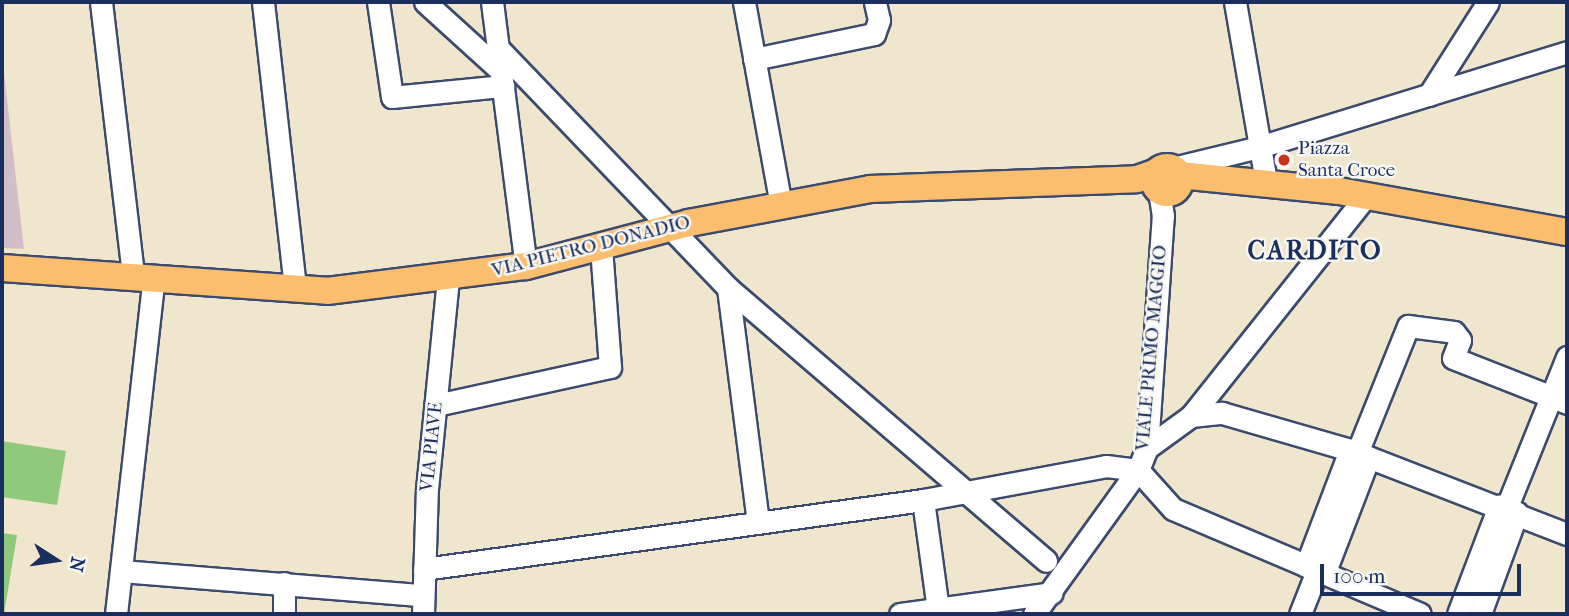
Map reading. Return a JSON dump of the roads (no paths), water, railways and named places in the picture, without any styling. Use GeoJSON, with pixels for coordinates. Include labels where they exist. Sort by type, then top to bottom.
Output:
{"type":"FeatureCollection","features":[{"type":"Feature","properties":{"kind":"main road","name":"VIA PIETRO DONADIO"},"geometry":{"type":"LineString","coordinates":[[2,268],[144,275],[327,291],[447,279],[526,266],[668,229],[870,189],[1266,182],[1367,195],[1567,232]]}},
{"type":"Feature","properties":{"kind":"street"},"geometry":{"type":"LineString","coordinates":[[101,2],[144,275],[117,614]]}},
{"type":"Feature","properties":{"kind":"street"},"geometry":{"type":"LineString","coordinates":[[263,2],[295,289]]}},
{"type":"Feature","properties":{"kind":"street"},"geometry":{"type":"LineString","coordinates":[[378,2],[392,97],[502,78]]}},
{"type":"Feature","properties":{"kind":"street"},"geometry":{"type":"LineString","coordinates":[[425,2],[502,78]]}},
{"type":"Feature","properties":{"kind":"street"},"geometry":{"type":"LineString","coordinates":[[492,2],[526,266]]}},
{"type":"Feature","properties":{"kind":"street"},"geometry":{"type":"LineString","coordinates":[[744,2],[781,206]]}},
{"type":"Feature","properties":{"kind":"street"},"geometry":{"type":"LineString","coordinates":[[754,59],[874,34],[879,20],[875,2]]}},
{"type":"Feature","properties":{"kind":"street"},"geometry":{"type":"LineString","coordinates":[[1236,2],[1266,182]]}},
{"type":"Feature","properties":{"kind":"street"},"geometry":{"type":"LineString","coordinates":[[1429,95],[1488,2]]}},
{"type":"Feature","properties":{"kind":"street"},"geometry":{"type":"LineString","coordinates":[[498,48],[668,229],[728,288],[1045,561]]}},
{"type":"Feature","properties":{"kind":"street"},"geometry":{"type":"LineString","coordinates":[[1168,185],[1259,147],[1567,52]]}},
{"type":"Feature","properties":{"kind":"street","name":"VIALE PRIMO MAGGIO"},"geometry":{"type":"LineString","coordinates":[[1034,614],[1052,593],[1138,470],[1147,448],[1168,185]]}},
{"type":"Feature","properties":{"kind":"street"},"geometry":{"type":"LineString","coordinates":[[1147,448],[1191,416],[1367,195]]}},
{"type":"Feature","properties":{"kind":"street"},"geometry":{"type":"LineString","coordinates":[[436,405],[610,367],[601,247]]}},
{"type":"Feature","properties":{"kind":"street","name":"VIA PIAVE"},"geometry":{"type":"LineString","coordinates":[[423,604],[447,279]]}},
{"type":"Feature","properties":{"kind":"street"},"geometry":{"type":"LineString","coordinates":[[728,288],[758,522]]}},
{"type":"Feature","properties":{"kind":"street"},"geometry":{"type":"LineString","coordinates":[[1300,614],[1408,326],[1454,332],[1460,340],[1453,358],[1558,400]]}},
{"type":"Feature","properties":{"kind":"street"},"geometry":{"type":"LineString","coordinates":[[1458,614],[1558,400],[1567,357]]}},
{"type":"Feature","properties":{"kind":"street"},"geometry":{"type":"LineString","coordinates":[[1191,416],[1222,413],[1359,454],[1567,534]]}},
{"type":"Feature","properties":{"kind":"street"},"geometry":{"type":"LineString","coordinates":[[424,569],[923,500],[1106,466],[1138,470],[1173,509],[1420,614]]}},
{"type":"Feature","properties":{"kind":"street"},"geometry":{"type":"LineString","coordinates":[[923,500],[939,609]]}},
{"type":"Feature","properties":{"kind":"street"},"geometry":{"type":"LineString","coordinates":[[1480,614],[1507,509]]}},
{"type":"Feature","properties":{"kind":"street"},"geometry":{"type":"LineString","coordinates":[[121,571],[284,583],[423,604]]}},
{"type":"Feature","properties":{"kind":"street"},"geometry":{"type":"LineString","coordinates":[[284,583],[284,614]]}},
{"type":"Feature","properties":{"kind":"street"},"geometry":{"type":"LineString","coordinates":[[900,614],[1052,593]]}},
{"type":"Feature","properties":{"kind":"place","name":"Piazza Santa Croce"},"geometry":{"type":"Point","coordinates":[1284,160]}},
{"type":"Feature","properties":{"kind":"district","name":"CARDITO"},"geometry":{"type":"Point","coordinates":[1315,251]}}]}
